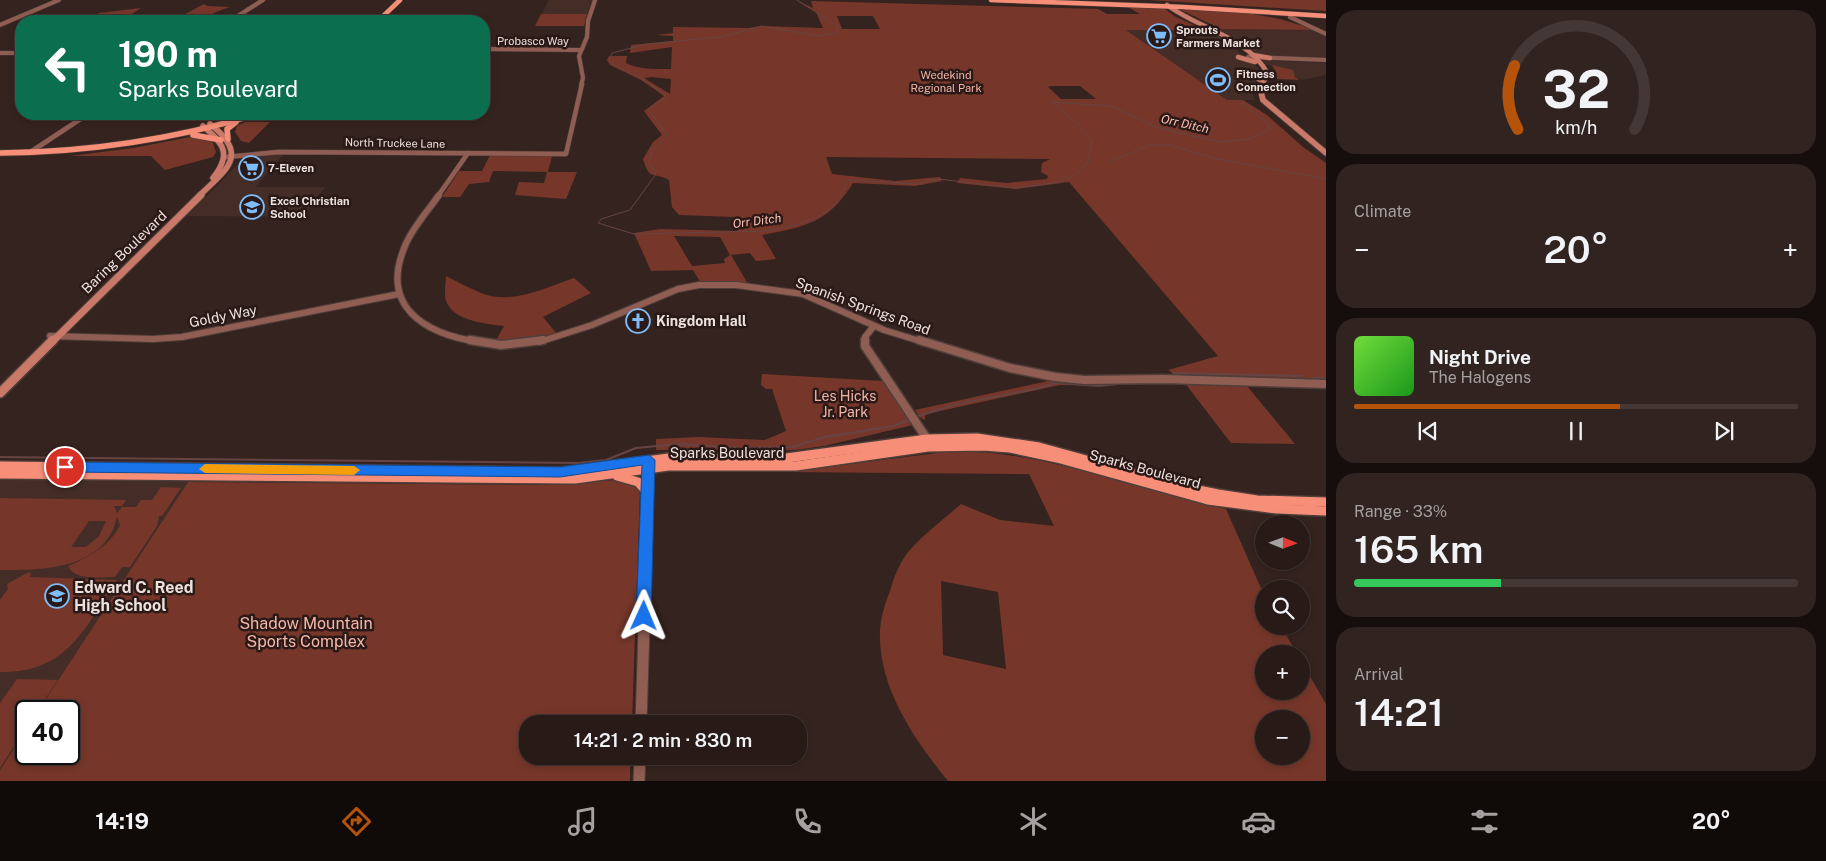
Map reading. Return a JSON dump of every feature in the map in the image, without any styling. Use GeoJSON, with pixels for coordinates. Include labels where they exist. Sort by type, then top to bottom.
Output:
{"type":"FeatureCollection","features":[{"type":"Feature","properties":{"kind":"main road"},"geometry":{"type":"LineString","coordinates":[[380,15],[396,0]]}},
{"type":"Feature","properties":{"kind":"main road"},"geometry":{"type":"LineString","coordinates":[[384,15],[400,0]]}},
{"type":"Feature","properties":{"kind":"main road"},"geometry":{"type":"LineString","coordinates":[[990,0],[1127,4],[1170,8],[1214,29],[1262,67]]}},
{"type":"Feature","properties":{"kind":"main road"},"geometry":{"type":"LineString","coordinates":[[1019,0],[1326,16]]}},
{"type":"Feature","properties":{"kind":"main road"},"geometry":{"type":"LineString","coordinates":[[1170,8],[1183,6],[1326,16]]}},
{"type":"Feature","properties":{"kind":"main road"},"geometry":{"type":"LineString","coordinates":[[1170,8],[1183,6]]}},
{"type":"Feature","properties":{"kind":"main road"},"geometry":{"type":"LineString","coordinates":[[1170,8],[1188,20],[1220,36],[1218,38],[1228,40],[1239,47],[1243,55],[1239,57],[1270,59]]}},
{"type":"Feature","properties":{"kind":"main road"},"geometry":{"type":"LineString","coordinates":[[1261,11],[1290,17],[1312,15]]}},
{"type":"Feature","properties":{"kind":"main road"},"geometry":{"type":"LineString","coordinates":[[1188,20],[1214,29]]}},
{"type":"Feature","properties":{"kind":"main road"},"geometry":{"type":"LineString","coordinates":[[1262,103],[1260,94],[1264,78],[1261,60],[1270,59]]}},
{"type":"Feature","properties":{"kind":"main road"},"geometry":{"type":"LineString","coordinates":[[1252,76],[1274,79]]}},
{"type":"Feature","properties":{"kind":"main road"},"geometry":{"type":"LineString","coordinates":[[1264,78],[1253,90],[1262,103],[1326,153]]}},
{"type":"Feature","properties":{"kind":"main road"},"geometry":{"type":"LineString","coordinates":[[1255,97],[1326,158]]}},
{"type":"Feature","properties":{"kind":"main road"},"geometry":{"type":"LineString","coordinates":[[31,151],[119,145],[208,126],[227,120]]}},
{"type":"Feature","properties":{"kind":"main road"},"geometry":{"type":"LineString","coordinates":[[151,142],[232,120]]}},
{"type":"Feature","properties":{"kind":"main road"},"geometry":{"type":"LineString","coordinates":[[224,157],[226,132],[230,125],[242,120]]}},
{"type":"Feature","properties":{"kind":"main road"},"geometry":{"type":"LineString","coordinates":[[208,126],[232,146],[232,156]]}},
{"type":"Feature","properties":{"kind":"main road"},"geometry":{"type":"LineString","coordinates":[[0,151],[83,151],[195,135],[224,139]]}},
{"type":"Feature","properties":{"kind":"main road","name":"Baring Boulevard"},"geometry":{"type":"LineString","coordinates":[[0,384],[214,184],[226,169],[232,156]]}},
{"type":"Feature","properties":{"kind":"main road","name":"Baring Boulevard"},"geometry":{"type":"LineString","coordinates":[[0,392],[53,336],[207,185],[218,170],[224,157]]}},
{"type":"Feature","properties":{"kind":"main road","name":"Sparks Boulevard"},"geometry":{"type":"LineString","coordinates":[[0,474],[553,480],[604,476],[684,457],[779,459],[927,439],[977,438],[1018,443],[1218,494],[1257,500],[1326,502]]}},
{"type":"Feature","properties":{"kind":"main road"},"geometry":{"type":"LineString","coordinates":[[837,460],[924,444],[927,439],[966,445]]}},
{"type":"Feature","properties":{"kind":"main road","name":"Sparks Boulevard"},"geometry":{"type":"LineString","coordinates":[[0,466],[560,472],[649,464],[778,467],[928,447],[966,445],[1033,453],[1182,494],[1230,504],[1277,509],[1326,511]]}},
{"type":"Feature","properties":{"kind":"main road"},"geometry":{"type":"LineString","coordinates":[[200,477],[219,469]]}},
{"type":"Feature","properties":{"kind":"main road"},"geometry":{"type":"LineString","coordinates":[[384,478],[413,471]]}},
{"type":"Feature","properties":{"kind":"main road"},"geometry":{"type":"LineString","coordinates":[[604,476],[636,480],[644,486],[647,492]]}},
{"type":"Feature","properties":{"kind":"street"},"geometry":{"type":"LineString","coordinates":[[23,15],[59,0]]}},
{"type":"Feature","properties":{"kind":"street"},"geometry":{"type":"LineString","coordinates":[[239,15],[263,0]]}},
{"type":"Feature","properties":{"kind":"street"},"geometry":{"type":"LineString","coordinates":[[544,154],[569,143],[583,78],[579,60],[587,37],[588,22],[595,0]]}},
{"type":"Feature","properties":{"kind":"street"},"geometry":{"type":"LineString","coordinates":[[1290,17],[1326,34]]}},
{"type":"Feature","properties":{"kind":"street"},"geometry":{"type":"LineString","coordinates":[[0,25],[15,18]]}},
{"type":"Feature","properties":{"kind":"street","name":"Probasco Way"},"geometry":{"type":"LineString","coordinates":[[490,49],[581,50]]}},
{"type":"Feature","properties":{"kind":"street"},"geometry":{"type":"LineString","coordinates":[[0,53],[15,53]]}},
{"type":"Feature","properties":{"kind":"street"},"geometry":{"type":"LineString","coordinates":[[1252,58],[1326,61]]}},
{"type":"Feature","properties":{"kind":"street"},"geometry":{"type":"LineString","coordinates":[[31,151],[79,120]]}},
{"type":"Feature","properties":{"kind":"street","name":"North Truckee Lane"},"geometry":{"type":"LineString","coordinates":[[224,157],[279,152],[566,154],[569,143]]}},
{"type":"Feature","properties":{"kind":"street"},"geometry":{"type":"LineString","coordinates":[[399,294],[398,267],[404,245],[468,153]]}},
{"type":"Feature","properties":{"kind":"street","name":"Spanish Springs Road"},"geometry":{"type":"LineString","coordinates":[[399,294],[407,310],[430,327],[460,339],[493,345],[524,344],[557,337],[592,325],[669,292],[694,286],[742,286],[791,291],[832,305],[874,326],[1010,368],[1055,377],[1084,380],[1162,379],[1326,384]]}},
{"type":"Feature","properties":{"kind":"street","name":"Goldy Way"},"geometry":{"type":"LineString","coordinates":[[53,336],[153,339],[182,337],[399,294]]}},
{"type":"Feature","properties":{"kind":"street"},"geometry":{"type":"LineString","coordinates":[[874,326],[865,337],[865,346],[927,439]]}},
{"type":"Feature","properties":{"kind":"street"},"geometry":{"type":"LineString","coordinates":[[641,715],[649,464]]}},
{"type":"Feature","properties":{"kind":"street"},"geometry":{"type":"LineString","coordinates":[[639,781],[640,765]]}},
{"type":"Feature","properties":{"kind":"shaded area"},"geometry":{"type":"Polygon","coordinates":[[[549,0],[592,0],[587,14],[542,14],[549,0]]]}},
{"type":"Feature","properties":{"kind":"shaded area"},"geometry":{"type":"Polygon","coordinates":[[[1125,29],[1209,30],[1222,37],[1258,68],[1259,77],[1251,90],[1255,100],[1227,100],[1125,29]]]}},
{"type":"Feature","properties":{"kind":"shaded area"},"geometry":{"type":"Polygon","coordinates":[[[1217,29],[1315,30],[1326,35],[1326,60],[1255,56],[1217,29]]]}},
{"type":"Feature","properties":{"kind":"shaded area"},"geometry":{"type":"Polygon","coordinates":[[[1262,60],[1326,63],[1326,75],[1302,80],[1296,78],[1285,69],[1267,65],[1262,60]]]}},
{"type":"Feature","properties":{"kind":"shaded area","name":"Excel Christian School"},"geometry":{"type":"Polygon","coordinates":[[[285,153],[255,187],[325,187],[303,217],[187,216],[247,155],[285,153]]]}},
{"type":"Feature","properties":{"kind":"shaded area","name":"Edward C. Reed High School"},"geometry":{"type":"Polygon","coordinates":[[[0,478],[188,482],[45,700],[15,700],[15,747],[0,770],[0,478]]]}},
{"type":"Feature","properties":{"kind":"green space","name":"Wedekind Regional Park"},"geometry":{"type":"Polygon","coordinates":[[[796,0],[813,8],[811,1],[1098,9],[1107,14],[1140,14],[1128,7],[1165,9],[1176,17],[1205,30],[1126,30],[1227,100],[1243,100],[1267,115],[1303,147],[1326,163],[1326,381],[1177,376],[1168,370],[1218,356],[1069,182],[1016,189],[957,183],[960,178],[1006,183],[1047,179],[1048,176],[1041,172],[1042,163],[1050,159],[826,157],[832,174],[895,181],[940,177],[942,181],[915,186],[853,183],[835,206],[815,221],[791,229],[762,235],[776,259],[756,261],[750,253],[731,255],[748,284],[701,283],[693,270],[651,271],[634,233],[660,229],[737,231],[735,217],[679,215],[672,207],[669,180],[650,173],[643,159],[653,142],[662,135],[644,111],[664,96],[641,80],[610,65],[607,60],[609,56],[627,56],[626,63],[636,67],[671,69],[672,47],[630,53],[631,45],[673,41],[673,36],[656,35],[673,33],[673,27],[748,28],[762,26],[823,28],[816,12],[796,0]],[[837,16],[842,29],[880,29],[873,16],[837,16]],[[644,78],[670,94],[671,79],[644,78]],[[1080,86],[1048,87],[1061,99],[1096,99],[1080,86]],[[674,236],[692,266],[725,263],[724,259],[730,255],[720,237],[674,236]]]}},
{"type":"Feature","properties":{"kind":"green space"},"geometry":{"type":"Polygon","coordinates":[[[1149,0],[1326,0],[1326,11],[1149,0]]]}},
{"type":"Feature","properties":{"kind":"green space"},"geometry":{"type":"Polygon","coordinates":[[[204,4],[207,6],[230,7],[210,15],[183,15],[204,4]]]}},
{"type":"Feature","properties":{"kind":"green space"},"geometry":{"type":"Polygon","coordinates":[[[141,8],[130,15],[95,15],[141,8]]]}},
{"type":"Feature","properties":{"kind":"green space"},"geometry":{"type":"Polygon","coordinates":[[[1181,10],[1248,13],[1298,24],[1313,30],[1221,29],[1181,10]]]}},
{"type":"Feature","properties":{"kind":"green space"},"geometry":{"type":"Polygon","coordinates":[[[541,14],[587,14],[584,26],[535,26],[541,14]]]}},
{"type":"Feature","properties":{"kind":"green space"},"geometry":{"type":"Polygon","coordinates":[[[1272,65],[1293,70],[1295,77],[1299,80],[1277,79],[1272,65]]]}},
{"type":"Feature","properties":{"kind":"green space"},"geometry":{"type":"Polygon","coordinates":[[[245,122],[270,122],[249,143],[241,141],[235,132],[237,126],[245,122]]]}},
{"type":"Feature","properties":{"kind":"green space"},"geometry":{"type":"Polygon","coordinates":[[[190,137],[212,141],[216,152],[213,157],[165,170],[151,156],[70,156],[133,148],[190,137]]]}},
{"type":"Feature","properties":{"kind":"green space"},"geometry":{"type":"Polygon","coordinates":[[[490,155],[552,156],[548,172],[577,172],[566,199],[515,195],[519,182],[544,183],[547,172],[493,171],[489,182],[469,184],[460,197],[442,197],[459,171],[482,171],[490,155]]]}},
{"type":"Feature","properties":{"kind":"green space"},"geometry":{"type":"Polygon","coordinates":[[[446,276],[481,293],[493,296],[505,297],[528,294],[574,278],[591,293],[543,317],[556,333],[542,338],[495,342],[504,326],[464,318],[451,309],[445,297],[446,276]]]}},
{"type":"Feature","properties":{"kind":"green space","name":"Les Hicks Jr. Park"},"geometry":{"type":"Polygon","coordinates":[[[762,374],[882,381],[913,425],[824,446],[795,450],[656,450],[656,439],[698,437],[765,440],[786,431],[772,389],[766,389],[761,385],[762,374]]]}},
{"type":"Feature","properties":{"kind":"green space"},"geometry":{"type":"Polygon","coordinates":[[[1053,380],[1133,380],[1138,385],[1060,385],[931,413],[925,415],[925,420],[915,410],[1053,380]]]}},
{"type":"Feature","properties":{"kind":"green space"},"geometry":{"type":"Polygon","coordinates":[[[1184,382],[1247,386],[1295,444],[1231,443],[1184,382]]]}},
{"type":"Feature","properties":{"kind":"green space"},"geometry":{"type":"Polygon","coordinates":[[[953,451],[988,453],[1022,457],[1090,472],[1226,509],[1257,580],[1255,580],[1255,635],[1286,635],[1292,645],[1255,645],[1255,700],[1310,700],[1310,676],[1326,704],[1326,781],[948,781],[924,750],[902,715],[887,678],[882,658],[880,633],[884,609],[895,575],[906,554],[961,504],[1000,520],[1054,526],[1029,474],[787,472],[953,451]],[[941,581],[943,655],[1006,669],[998,592],[941,581]]]}},
{"type":"Feature","properties":{"kind":"green space","name":"Shadow Mountain Sports Complex"},"geometry":{"type":"Polygon","coordinates":[[[616,480],[626,481],[640,488],[632,715],[519,715],[519,765],[630,765],[630,781],[0,781],[0,770],[15,747],[15,765],[80,765],[80,700],[45,700],[188,482],[540,485],[616,480]]]}},
{"type":"Feature","properties":{"kind":"green space"},"geometry":{"type":"Polygon","coordinates":[[[161,487],[181,488],[162,516],[159,516],[157,526],[130,567],[122,567],[115,577],[82,576],[71,571],[68,566],[91,555],[105,545],[111,539],[120,525],[117,517],[110,534],[100,548],[86,557],[53,567],[0,570],[0,498],[126,500],[122,506],[114,506],[117,513],[122,507],[136,507],[141,500],[152,500],[161,487]],[[89,521],[71,547],[86,547],[99,536],[106,521],[89,521]]]}},
{"type":"Feature","properties":{"kind":"green space"},"geometry":{"type":"Polygon","coordinates":[[[29,572],[31,574],[30,577],[117,580],[83,631],[58,656],[42,665],[23,670],[0,672],[0,600],[8,589],[7,584],[29,572]]]}},
{"type":"Feature","properties":{"kind":"green space"},"geometry":{"type":"Polygon","coordinates":[[[17,679],[58,680],[44,700],[15,700],[15,745],[0,768],[0,703],[17,679]]]}},
{"type":"Feature","properties":{"kind":"waterway","name":"Orr Ditch"},"geometry":{"type":"LineString","coordinates":[[797,0],[836,25],[838,29],[836,33],[819,36],[762,26],[721,37],[647,44],[612,53],[609,61],[612,64],[639,77],[666,95],[665,98],[648,109],[667,136],[652,150],[649,162],[656,174],[630,210],[601,219],[598,223],[634,234],[767,231],[796,225],[820,216],[838,202],[847,182],[851,180],[915,184],[939,179],[1013,188],[1053,183],[1072,177],[1088,163],[1092,140],[1079,125],[1052,102],[1111,106],[1156,127],[1220,142],[1250,139],[1270,129],[1267,123],[1241,102]]}},
{"type":"Feature","properties":{"kind":"waterway"},"geometry":{"type":"LineString","coordinates":[[1110,162],[1149,145],[1170,145],[1213,158],[1326,179]]}},
{"type":"Feature","properties":{"kind":"waterway"},"geometry":{"type":"LineString","coordinates":[[1173,373],[1302,376]]}},
{"type":"Feature","properties":{"kind":"waterway"},"geometry":{"type":"LineString","coordinates":[[1313,378],[1326,378]]}},
{"type":"Feature","properties":{"kind":"waterway"},"geometry":{"type":"LineString","coordinates":[[915,417],[958,404],[1035,389],[1054,383],[1099,386],[1128,383]]}},
{"type":"Feature","properties":{"kind":"waterway"},"geometry":{"type":"LineString","coordinates":[[0,457],[578,463],[606,460],[636,448],[678,444],[743,448],[792,447],[825,437],[894,426],[910,419]]}},
{"type":"Feature","properties":{"kind":"slow traffic"},"geometry":{"type":"LineString","coordinates":[[205,469],[354,470]]}},
{"type":"Feature","properties":{"kind":"place","name":"Sprouts Farmers Market"},"geometry":{"type":"Point","coordinates":[1159,36]}},
{"type":"Feature","properties":{"kind":"place","name":"Fitness Connection"},"geometry":{"type":"Point","coordinates":[1218,80]}},
{"type":"Feature","properties":{"kind":"place","name":"7-Eleven"},"geometry":{"type":"Point","coordinates":[251,168]}},
{"type":"Feature","properties":{"kind":"place","name":"Excel Christian School"},"geometry":{"type":"Point","coordinates":[252,207]}},
{"type":"Feature","properties":{"kind":"place","name":"Kingdom Hall"},"geometry":{"type":"Point","coordinates":[638,321]}},
{"type":"Feature","properties":{"kind":"place","name":"Edward C. Reed High School"},"geometry":{"type":"Point","coordinates":[57,596]}},
{"type":"Feature","properties":{"kind":"route"},"geometry":{"type":"LineString","coordinates":[[65,467],[560,472],[649,460],[644,616]]}}]}
